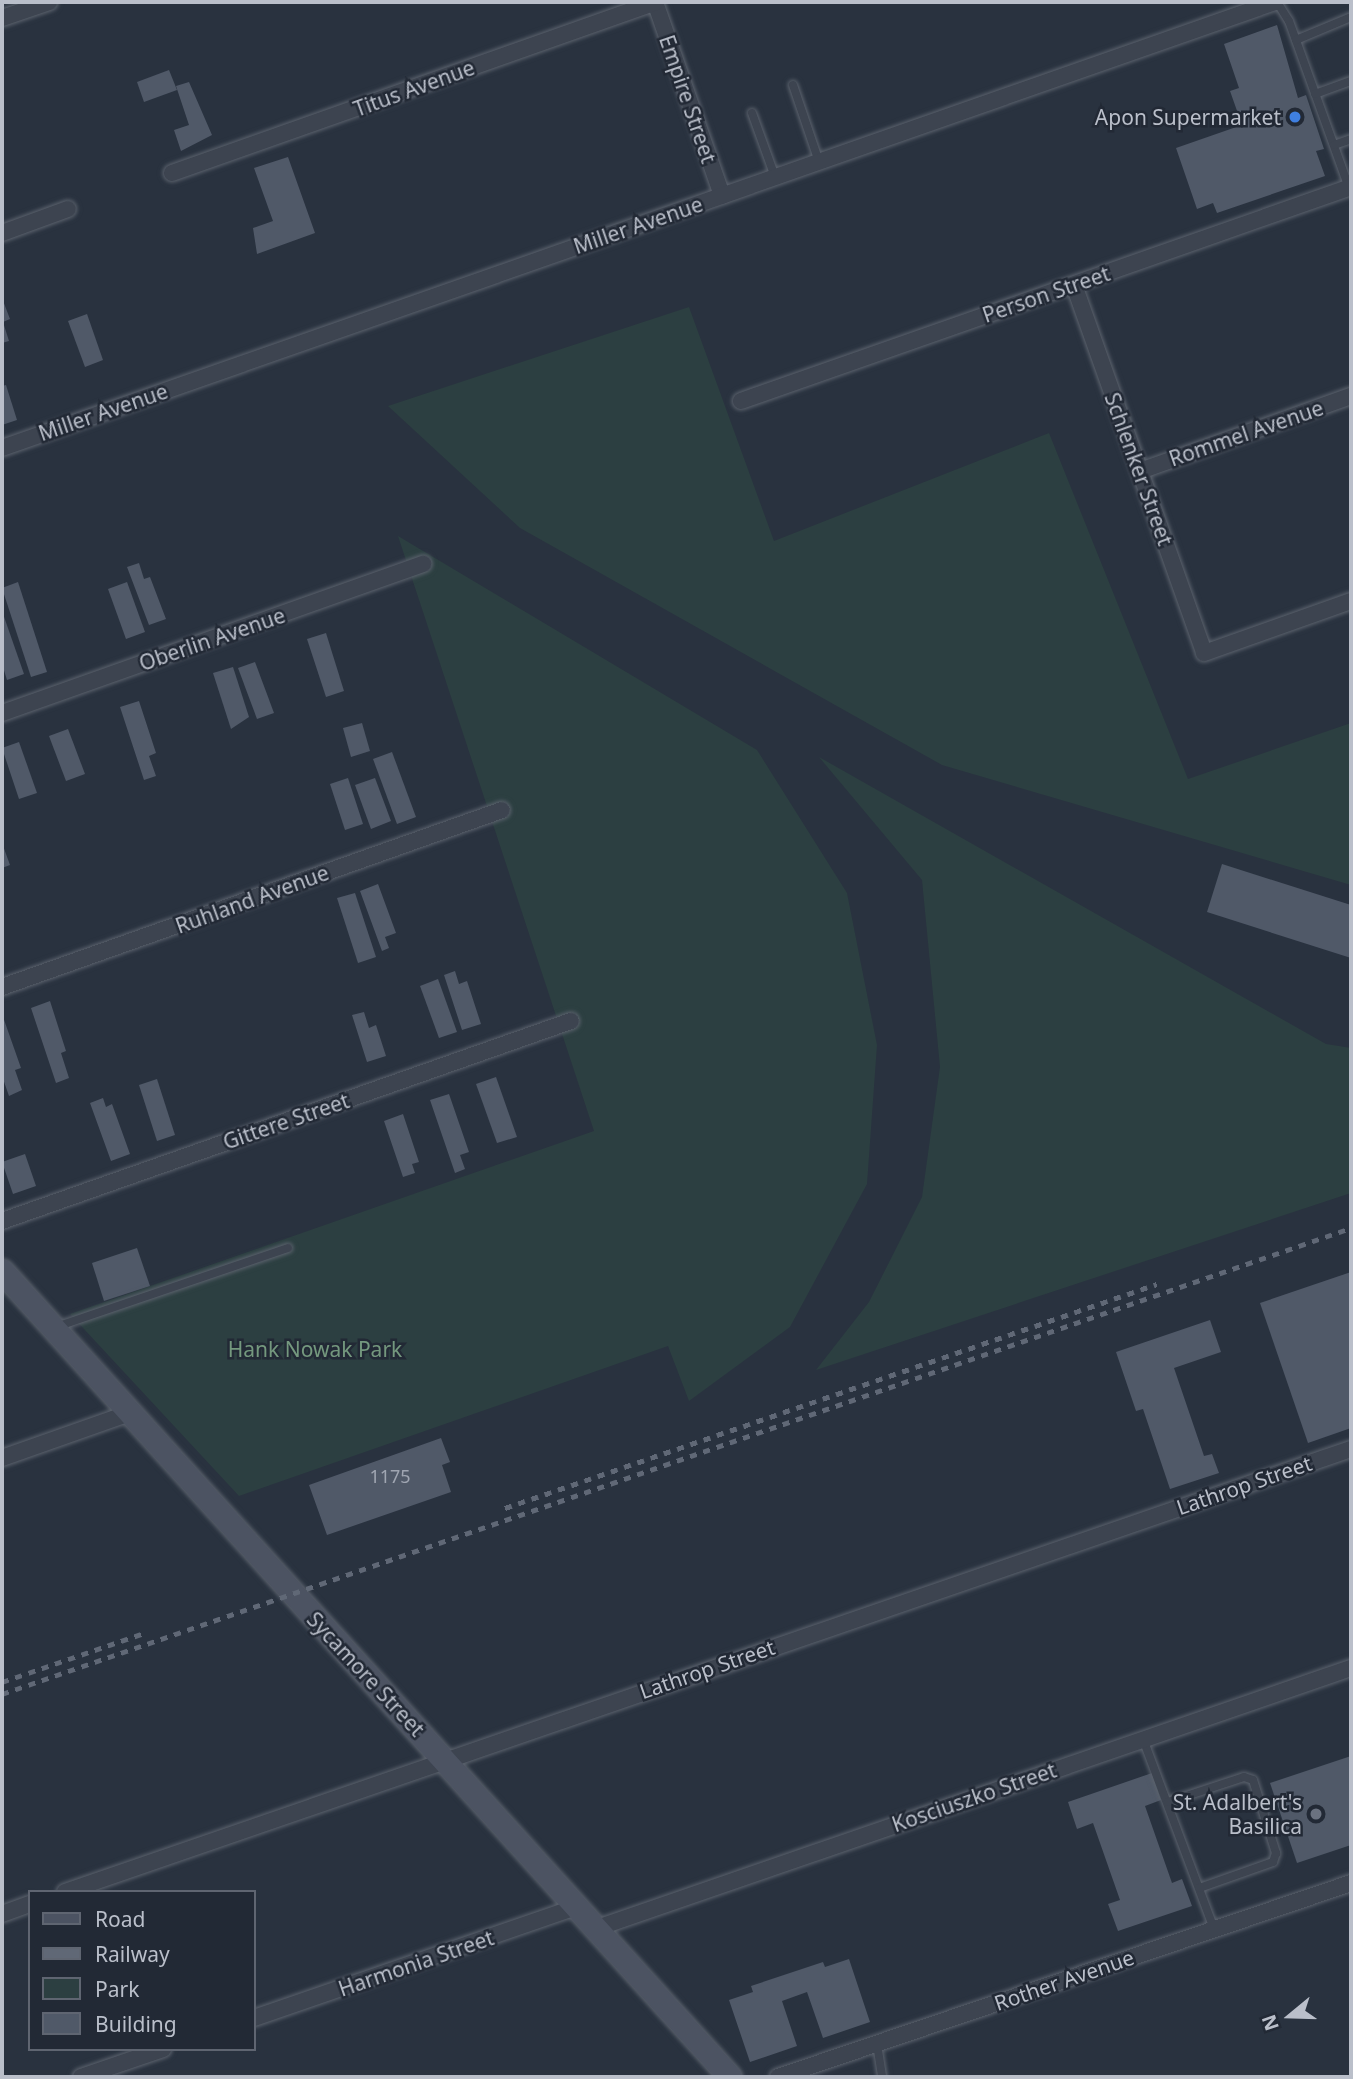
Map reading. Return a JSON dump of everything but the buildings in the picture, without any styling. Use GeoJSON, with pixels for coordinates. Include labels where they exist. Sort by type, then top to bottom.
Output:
{"type":"FeatureCollection","features":[{"type":"Feature","properties":{"kind":"street"},"geometry":{"type":"LineString","coordinates":[[2,18],[49,2]]}},
{"type":"Feature","properties":{"kind":"street","name":"Titus Avenue"},"geometry":{"type":"LineString","coordinates":[[172,173],[655,2]]}},
{"type":"Feature","properties":{"kind":"street","name":"Empire Street"},"geometry":{"type":"LineString","coordinates":[[655,2],[722,196]]}},
{"type":"Feature","properties":{"kind":"street","name":"Miller Avenue"},"geometry":{"type":"LineString","coordinates":[[2,448],[1276,2]]}},
{"type":"Feature","properties":{"kind":"street","name":"Person Street"},"geometry":{"type":"LineString","coordinates":[[741,401],[1350,187]]}},
{"type":"Feature","properties":{"kind":"street"},"geometry":{"type":"LineString","coordinates":[[2,233],[68,209]]}},
{"type":"Feature","properties":{"kind":"street","name":"Schlenker Street"},"geometry":{"type":"LineString","coordinates":[[1074,285],[1204,653],[1351,601]]}},
{"type":"Feature","properties":{"kind":"street","name":"Rommel Avenue"},"geometry":{"type":"LineString","coordinates":[[1140,471],[1351,396]]}},
{"type":"Feature","properties":{"kind":"street","name":"Oberlin Avenue"},"geometry":{"type":"LineString","coordinates":[[2,713],[423,564]]}},
{"type":"Feature","properties":{"kind":"street","name":"Ruhland Avenue"},"geometry":{"type":"LineString","coordinates":[[2,987],[502,810]]}},
{"type":"Feature","properties":{"kind":"street","name":"Gittere Street"},"geometry":{"type":"LineString","coordinates":[[2,1221],[571,1021]]}},
{"type":"Feature","properties":{"kind":"street","name":"Sycamore Street"},"geometry":{"type":"LineString","coordinates":[[2,1271],[730,2077]]}},
{"type":"Feature","properties":{"kind":"street"},"geometry":{"type":"LineString","coordinates":[[2,1458],[130,1413]]}},
{"type":"Feature","properties":{"kind":"street","name":"Lathrop Street"},"geometry":{"type":"LineString","coordinates":[[71,1890],[1351,1449]]}},
{"type":"Feature","properties":{"kind":"street","name":"Kosciuszko Street"},"geometry":{"type":"LineString","coordinates":[[597,1928],[1351,1668]]}},
{"type":"Feature","properties":{"kind":"street","name":"Rother Avenue"},"geometry":{"type":"LineString","coordinates":[[778,2077],[1351,1883]]}},
{"type":"Feature","properties":{"kind":"street"},"geometry":{"type":"LineString","coordinates":[[2,1914],[28,1905]]}},
{"type":"Feature","properties":{"kind":"street","name":"Harmonia Street"},"geometry":{"type":"LineString","coordinates":[[256,2017],[577,1907]]}},
{"type":"Feature","properties":{"kind":"street"},"geometry":{"type":"LineString","coordinates":[[81,2077],[157,2051]]}},
{"type":"Feature","properties":{"kind":"lane"},"geometry":{"type":"LineString","coordinates":[[1276,2],[1296,40],[1350,187]]}},
{"type":"Feature","properties":{"kind":"lane"},"geometry":{"type":"LineString","coordinates":[[1296,40],[1351,18]]}},
{"type":"Feature","properties":{"kind":"lane"},"geometry":{"type":"LineString","coordinates":[[1315,94],[1351,81]]}},
{"type":"Feature","properties":{"kind":"lane"},"geometry":{"type":"LineString","coordinates":[[793,85],[819,162]]}},
{"type":"Feature","properties":{"kind":"lane"},"geometry":{"type":"LineString","coordinates":[[752,113],[775,177]]}},
{"type":"Feature","properties":{"kind":"lane"},"geometry":{"type":"LineString","coordinates":[[1334,145],[1351,139]]}},
{"type":"Feature","properties":{"kind":"lane"},"geometry":{"type":"LineString","coordinates":[[52,1329],[288,1248]]}},
{"type":"Feature","properties":{"kind":"lane"},"geometry":{"type":"LineString","coordinates":[[1143,1738],[1214,1929]]}},
{"type":"Feature","properties":{"kind":"lane"},"geometry":{"type":"LineString","coordinates":[[1167,1802],[1244,1777],[1253,1780],[1276,1853],[1273,1862],[1199,1888]]}},
{"type":"Feature","properties":{"kind":"lane"},"geometry":{"type":"LineString","coordinates":[[877,2044],[882,2077]]}},
{"type":"Feature","properties":{"kind":"green space"},"geometry":{"type":"Polygon","coordinates":[[[689,307],[774,541],[1049,433],[1188,779],[1351,723],[1351,885],[942,765],[520,528],[388,406],[689,307]]]}},
{"type":"Feature","properties":{"kind":"green space","name":"Hank Nowak Park"},"geometry":{"type":"Polygon","coordinates":[[[398,536],[757,750],[847,893],[877,1045],[867,1184],[790,1327],[689,1401],[668,1346],[239,1496],[70,1314],[594,1131],[398,536]]]}},
{"type":"Feature","properties":{"kind":"green space"},"geometry":{"type":"Polygon","coordinates":[[[819,757],[1326,1044],[1351,1048],[1351,1193],[816,1370],[869,1302],[922,1197],[940,1067],[922,880],[819,757]]]}},
{"type":"Feature","properties":{"kind":"railway"},"geometry":{"type":"LineString","coordinates":[[2,1694],[1351,1228]]}},
{"type":"Feature","properties":{"kind":"railway"},"geometry":{"type":"LineString","coordinates":[[505,1508],[1157,1284]]}},
{"type":"Feature","properties":{"kind":"railway"},"geometry":{"type":"LineString","coordinates":[[2,1682],[144,1633]]}},
{"type":"Feature","properties":{"kind":"place","name":"Apon Supermarket"},"geometry":{"type":"Point","coordinates":[1295,117]}},
{"type":"Feature","properties":{"kind":"place","name":"St. Adalbert's Basilica"},"geometry":{"type":"Point","coordinates":[1316,1814]}}]}
